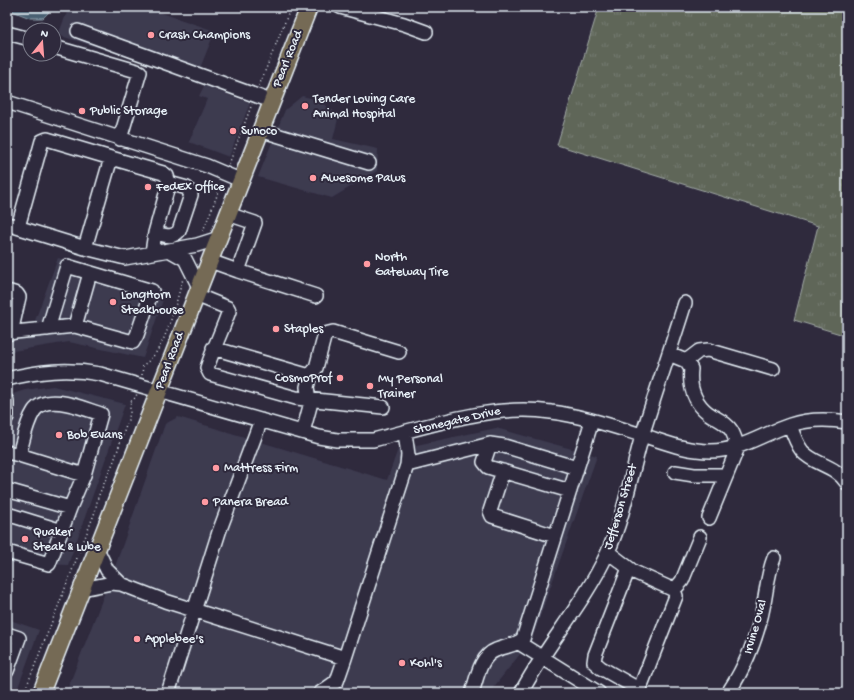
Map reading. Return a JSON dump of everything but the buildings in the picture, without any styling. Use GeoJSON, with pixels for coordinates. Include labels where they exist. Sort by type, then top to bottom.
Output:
{"type":"FeatureCollection","features":[{"type":"Feature","properties":{"kind":"main road","name":"Pearl Road"},"geometry":{"type":"LineString","coordinates":[[41,693],[219,238],[240,180],[310,7]]}},
{"type":"Feature","properties":{"kind":"street"},"geometry":{"type":"LineString","coordinates":[[340,7],[404,24],[426,32]]}},
{"type":"Feature","properties":{"kind":"street"},"geometry":{"type":"LineString","coordinates":[[78,31],[271,102]]}},
{"type":"Feature","properties":{"kind":"street"},"geometry":{"type":"LineString","coordinates":[[7,33],[22,37]]}},
{"type":"Feature","properties":{"kind":"street"},"geometry":{"type":"LineString","coordinates":[[62,49],[140,72],[120,139]]}},
{"type":"Feature","properties":{"kind":"street"},"geometry":{"type":"LineString","coordinates":[[7,102],[207,166],[240,180]]}},
{"type":"Feature","properties":{"kind":"street"},"geometry":{"type":"LineString","coordinates":[[260,130],[369,163]]}},
{"type":"Feature","properties":{"kind":"street"},"geometry":{"type":"LineString","coordinates":[[152,252],[155,233],[169,184],[167,176],[163,173],[111,160],[47,139],[42,141],[12,225],[85,248],[125,258],[169,250],[219,238]]}},
{"type":"Feature","properties":{"kind":"street"},"geometry":{"type":"LineString","coordinates":[[85,248],[111,160]]}},
{"type":"Feature","properties":{"kind":"street"},"geometry":{"type":"LineString","coordinates":[[155,233],[167,236],[179,232],[191,195],[187,188],[169,184]]}},
{"type":"Feature","properties":{"kind":"street"},"geometry":{"type":"LineString","coordinates":[[228,214],[255,223],[238,271]]}},
{"type":"Feature","properties":{"kind":"street"},"geometry":{"type":"LineString","coordinates":[[169,250],[185,259],[189,264],[198,291],[228,308],[219,338],[213,348],[207,368],[210,374],[296,398],[383,406]]}},
{"type":"Feature","properties":{"kind":"street"},"geometry":{"type":"LineString","coordinates":[[210,261],[316,296]]}},
{"type":"Feature","properties":{"kind":"street"},"geometry":{"type":"LineString","coordinates":[[7,291],[17,294],[18,297],[9,334],[75,326],[133,342],[152,291],[67,266],[48,329]]}},
{"type":"Feature","properties":{"kind":"street"},"geometry":{"type":"LineString","coordinates":[[75,326],[90,273]]}},
{"type":"Feature","properties":{"kind":"street","name":"Jefferson Street"},"geometry":{"type":"LineString","coordinates":[[521,693],[542,658],[581,601],[608,552],[615,534],[642,435],[685,304]]}},
{"type":"Feature","properties":{"kind":"street"},"geometry":{"type":"LineString","coordinates":[[303,432],[310,406],[307,387],[310,376],[316,368],[325,334],[327,332],[333,332],[399,352]]}},
{"type":"Feature","properties":{"kind":"street"},"geometry":{"type":"LineString","coordinates":[[213,348],[310,376]]}},
{"type":"Feature","properties":{"kind":"street"},"geometry":{"type":"LineString","coordinates":[[686,361],[700,351],[708,350],[773,369]]}},
{"type":"Feature","properties":{"kind":"street"},"geometry":{"type":"LineString","coordinates":[[669,354],[686,361],[692,369],[690,381],[694,394],[708,413],[721,419],[731,430],[738,447],[709,518]]}},
{"type":"Feature","properties":{"kind":"street","name":"Stonegate Drive"},"geometry":{"type":"LineString","coordinates":[[7,379],[29,373],[66,370],[100,374],[303,432],[331,439],[355,441],[373,440],[483,413],[514,409],[553,412],[592,421],[696,450],[724,450],[738,447],[790,425],[821,420],[847,422]]}},
{"type":"Feature","properties":{"kind":"street"},"geometry":{"type":"LineString","coordinates":[[7,401],[7,417]]}},
{"type":"Feature","properties":{"kind":"street"},"geometry":{"type":"LineString","coordinates":[[7,552],[49,564],[84,475],[101,414],[65,402],[43,403],[34,411],[13,454],[84,475]]}},
{"type":"Feature","properties":{"kind":"street"},"geometry":{"type":"LineString","coordinates":[[168,693],[219,532],[261,420]]}},
{"type":"Feature","properties":{"kind":"street"},"geometry":{"type":"LineString","coordinates":[[472,693],[480,668],[486,657],[495,650],[519,643],[523,639],[592,421]]}},
{"type":"Feature","properties":{"kind":"street"},"geometry":{"type":"LineString","coordinates":[[790,425],[802,451],[809,457],[838,472],[847,483]]}},
{"type":"Feature","properties":{"kind":"street"},"geometry":{"type":"LineString","coordinates":[[320,693],[337,681],[345,658],[407,465],[408,455],[405,433]]}},
{"type":"Feature","properties":{"kind":"street"},"geometry":{"type":"LineString","coordinates":[[407,465],[490,444],[504,446],[577,468]]}},
{"type":"Feature","properties":{"kind":"street"},"geometry":{"type":"LineString","coordinates":[[490,444],[484,462],[488,466],[570,491]]}},
{"type":"Feature","properties":{"kind":"street"},"geometry":{"type":"LineString","coordinates":[[503,471],[490,512],[492,516],[555,536]]}},
{"type":"Feature","properties":{"kind":"street"},"geometry":{"type":"LineString","coordinates":[[675,472],[694,475],[726,475]]}},
{"type":"Feature","properties":{"kind":"street"},"geometry":{"type":"LineString","coordinates":[[7,490],[70,508]]}},
{"type":"Feature","properties":{"kind":"street"},"geometry":{"type":"LineString","coordinates":[[7,514],[62,531]]}},
{"type":"Feature","properties":{"kind":"street"},"geometry":{"type":"LineString","coordinates":[[674,590],[682,581],[700,537]]}},
{"type":"Feature","properties":{"kind":"street"},"geometry":{"type":"LineString","coordinates":[[97,549],[107,570],[121,584]]}},
{"type":"Feature","properties":{"kind":"street"},"geometry":{"type":"LineString","coordinates":[[608,552],[629,568],[634,572],[674,590],[676,596],[639,691],[601,668],[594,662],[595,655],[629,568]]}},
{"type":"Feature","properties":{"kind":"street","name":"Irvine Oval"},"geometry":{"type":"LineString","coordinates":[[728,693],[742,669],[752,647],[764,602],[767,573],[774,558]]}},
{"type":"Feature","properties":{"kind":"street"},"geometry":{"type":"LineString","coordinates":[[82,589],[112,583],[121,584],[165,601],[345,658]]}},
{"type":"Feature","properties":{"kind":"street"},"geometry":{"type":"LineString","coordinates":[[7,634],[19,638],[7,672]]}},
{"type":"Feature","properties":{"kind":"street"},"geometry":{"type":"LineString","coordinates":[[519,643],[599,693]]}},
{"type":"Feature","properties":{"kind":"path"},"geometry":{"type":"LineString","coordinates":[[197,244],[291,7]]}},
{"type":"Feature","properties":{"kind":"path"},"geometry":{"type":"LineString","coordinates":[[24,693],[95,512],[98,497],[116,456],[130,414],[130,402],[135,398],[140,385],[142,365],[150,361],[156,354],[170,323],[189,264]]}},
{"type":"Feature","properties":{"kind":"shaded area"},"geometry":{"type":"Polygon","coordinates":[[[69,7],[144,7],[215,31],[196,78],[62,36],[62,25],[69,7]]]}},
{"type":"Feature","properties":{"kind":"shaded area"},"geometry":{"type":"Polygon","coordinates":[[[204,86],[250,103],[229,157],[189,142],[207,99],[199,96],[204,86]]]}},
{"type":"Feature","properties":{"kind":"shaded area"},"geometry":{"type":"Polygon","coordinates":[[[302,96],[318,100],[339,115],[333,139],[378,149],[377,171],[332,198],[258,177],[285,110],[302,96]]]}},
{"type":"Feature","properties":{"kind":"shaded area"},"geometry":{"type":"Polygon","coordinates":[[[58,258],[166,291],[143,358],[69,342],[7,352],[7,329],[33,326],[58,258]]]}},
{"type":"Feature","properties":{"kind":"shaded area"},"geometry":{"type":"Polygon","coordinates":[[[53,386],[125,404],[68,565],[7,563],[7,396],[25,390],[53,386]]]}},
{"type":"Feature","properties":{"kind":"shaded area"},"geometry":{"type":"Polygon","coordinates":[[[178,417],[387,480],[398,449],[496,428],[597,456],[532,639],[489,693],[66,693],[117,561],[165,424],[178,417]]]}},
{"type":"Feature","properties":{"kind":"shaded area"},"geometry":{"type":"Polygon","coordinates":[[[7,619],[39,630],[16,693],[7,693],[7,619]]]}},
{"type":"Feature","properties":{"kind":"green space"},"geometry":{"type":"Polygon","coordinates":[[[599,7],[847,7],[847,336],[794,320],[818,226],[557,145],[599,7]]]}},
{"type":"Feature","properties":{"kind":"water"},"geometry":{"type":"Polygon","coordinates":[[[7,7],[54,7],[43,18],[30,18],[7,9],[7,7]]]}},
{"type":"Feature","properties":{"kind":"place","name":"Crash Champions"},"geometry":{"type":"Point","coordinates":[151,35]}},
{"type":"Feature","properties":{"kind":"place","name":"Tender Loving Care Animal Hospital"},"geometry":{"type":"Point","coordinates":[305,106]}},
{"type":"Feature","properties":{"kind":"place","name":"Public Storage"},"geometry":{"type":"Point","coordinates":[82,111]}},
{"type":"Feature","properties":{"kind":"place","name":"Sunoco"},"geometry":{"type":"Point","coordinates":[233,131]}},
{"type":"Feature","properties":{"kind":"place","name":"Awesome Paws"},"geometry":{"type":"Point","coordinates":[313,178]}},
{"type":"Feature","properties":{"kind":"place","name":"FedEx Office"},"geometry":{"type":"Point","coordinates":[148,187]}},
{"type":"Feature","properties":{"kind":"place","name":"North Gateway Tire"},"geometry":{"type":"Point","coordinates":[367,264]}},
{"type":"Feature","properties":{"kind":"place","name":"LongHorn Steakhouse"},"geometry":{"type":"Point","coordinates":[113,302]}},
{"type":"Feature","properties":{"kind":"place","name":"Staples"},"geometry":{"type":"Point","coordinates":[276,329]}},
{"type":"Feature","properties":{"kind":"place","name":"CosmoProf"},"geometry":{"type":"Point","coordinates":[340,378]}},
{"type":"Feature","properties":{"kind":"place","name":"My Personal Trainer"},"geometry":{"type":"Point","coordinates":[370,386]}},
{"type":"Feature","properties":{"kind":"place","name":"Bob Evans"},"geometry":{"type":"Point","coordinates":[59,435]}},
{"type":"Feature","properties":{"kind":"place","name":"Mattress Firm"},"geometry":{"type":"Point","coordinates":[216,468]}},
{"type":"Feature","properties":{"kind":"place","name":"Panera Bread"},"geometry":{"type":"Point","coordinates":[205,502]}},
{"type":"Feature","properties":{"kind":"place","name":"Quaker Steak & Lube"},"geometry":{"type":"Point","coordinates":[25,539]}},
{"type":"Feature","properties":{"kind":"place","name":"Applebee's"},"geometry":{"type":"Point","coordinates":[137,639]}},
{"type":"Feature","properties":{"kind":"place","name":"Kohl's"},"geometry":{"type":"Point","coordinates":[402,663]}}]}
